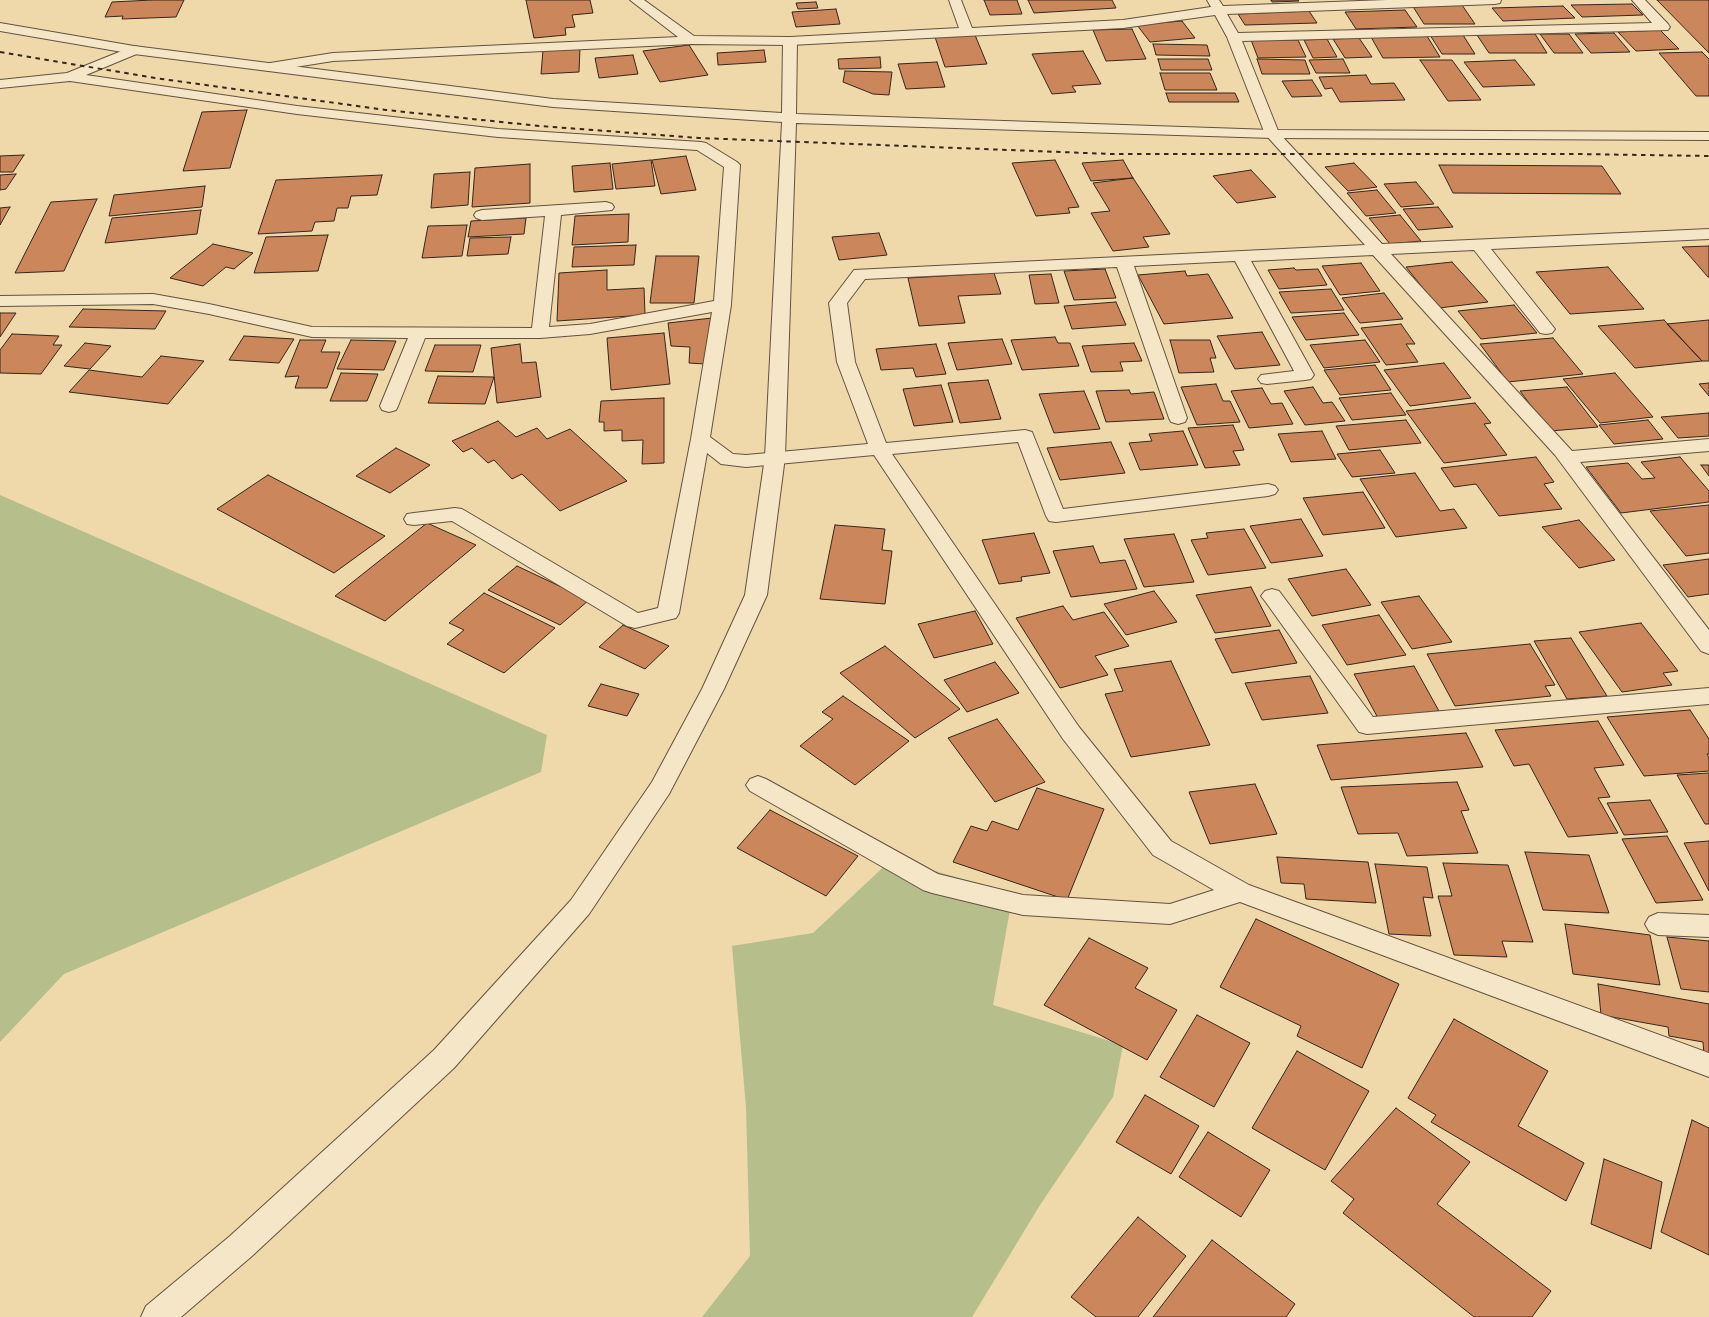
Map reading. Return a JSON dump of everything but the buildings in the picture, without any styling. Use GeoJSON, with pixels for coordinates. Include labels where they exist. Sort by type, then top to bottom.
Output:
{"type":"FeatureCollection","features":[{"type":"Feature","properties":{"kind":"street"},"geometry":{"type":"LineString","coordinates":[[636,0],[691,40]]}},
{"type":"Feature","properties":{"kind":"street"},"geometry":{"type":"LineString","coordinates":[[955,0],[966,32]]}},
{"type":"Feature","properties":{"kind":"street"},"geometry":{"type":"LineString","coordinates":[[270,67],[333,57],[691,40],[790,42],[1123,24],[1216,5],[1495,0]]}},
{"type":"Feature","properties":{"kind":"street"},"geometry":{"type":"LineString","coordinates":[[1234,37],[1663,27],[1638,0]]}},
{"type":"Feature","properties":{"kind":"street"},"geometry":{"type":"LineString","coordinates":[[1216,5],[1234,37],[1272,134],[1567,457],[1706,638]]}},
{"type":"Feature","properties":{"kind":"street"},"geometry":{"type":"LineString","coordinates":[[0,27],[134,50],[553,103],[789,118],[1272,134],[1709,136]]}},
{"type":"Feature","properties":{"kind":"street"},"geometry":{"type":"LineString","coordinates":[[156,1317],[240,1246],[444,1059],[580,907],[661,788],[713,689],[756,595],[775,457],[789,118],[790,42]]}},
{"type":"Feature","properties":{"kind":"street"},"geometry":{"type":"LineString","coordinates":[[70,77],[134,50]]}},
{"type":"Feature","properties":{"kind":"street"},"geometry":{"type":"LineString","coordinates":[[0,84],[70,77],[297,110],[482,131],[701,146],[732,165],[722,305],[700,439],[668,613],[635,620],[455,514],[414,519]]}},
{"type":"Feature","properties":{"kind":"street"},"geometry":{"type":"LineString","coordinates":[[482,215],[606,207]]}},
{"type":"Feature","properties":{"kind":"street"},"geometry":{"type":"LineString","coordinates":[[540,333],[554,210]]}},
{"type":"Feature","properties":{"kind":"street"},"geometry":{"type":"LineString","coordinates":[[1709,234],[860,274],[838,303],[846,362],[879,449],[1071,733],[1162,848],[1240,892],[1709,1065]]}},
{"type":"Feature","properties":{"kind":"street"},"geometry":{"type":"LineString","coordinates":[[1479,245],[1546,329]]}},
{"type":"Feature","properties":{"kind":"street"},"geometry":{"type":"LineString","coordinates":[[1241,256],[1305,375],[1267,379]]}},
{"type":"Feature","properties":{"kind":"street"},"geometry":{"type":"LineString","coordinates":[[1124,262],[1178,418]]}},
{"type":"Feature","properties":{"kind":"street"},"geometry":{"type":"LineString","coordinates":[[0,301],[153,298],[312,332],[540,333],[590,329],[722,305]]}},
{"type":"Feature","properties":{"kind":"street"},"geometry":{"type":"LineString","coordinates":[[389,406],[420,332]]}},
{"type":"Feature","properties":{"kind":"street"},"geometry":{"type":"LineString","coordinates":[[700,439],[728,460],[746,461],[775,457],[1025,436],[1056,516],[1268,490]]}},
{"type":"Feature","properties":{"kind":"street"},"geometry":{"type":"LineString","coordinates":[[1567,457],[1709,445]]}},
{"type":"Feature","properties":{"kind":"street"},"geometry":{"type":"LineString","coordinates":[[1272,596],[1367,726],[1709,696]]}},
{"type":"Feature","properties":{"kind":"street"},"geometry":{"type":"LineString","coordinates":[[758,785],[932,883],[1022,905],[1170,914],[1240,892]]}},
{"type":"Feature","properties":{"kind":"street"},"geometry":{"type":"LineString","coordinates":[[1658,924],[1709,926]]}},
{"type":"Feature","properties":{"kind":"green space"},"geometry":{"type":"Polygon","coordinates":[[[0,495],[547,735],[541,772],[64,974],[0,1042],[0,495]]]}},
{"type":"Feature","properties":{"kind":"green space"},"geometry":{"type":"Polygon","coordinates":[[[892,859],[1013,893],[993,1005],[1123,1045],[1113,1097],[1040,1205],[972,1317],[702,1317],[750,1256],[746,1107],[732,946],[813,933],[892,859]]]}},
{"type":"Feature","properties":{"kind":"railway"},"geometry":{"type":"LineString","coordinates":[[0,52],[155,78],[386,110],[540,126],[699,138],[1112,154],[1577,154],[1709,156]]}}]}
